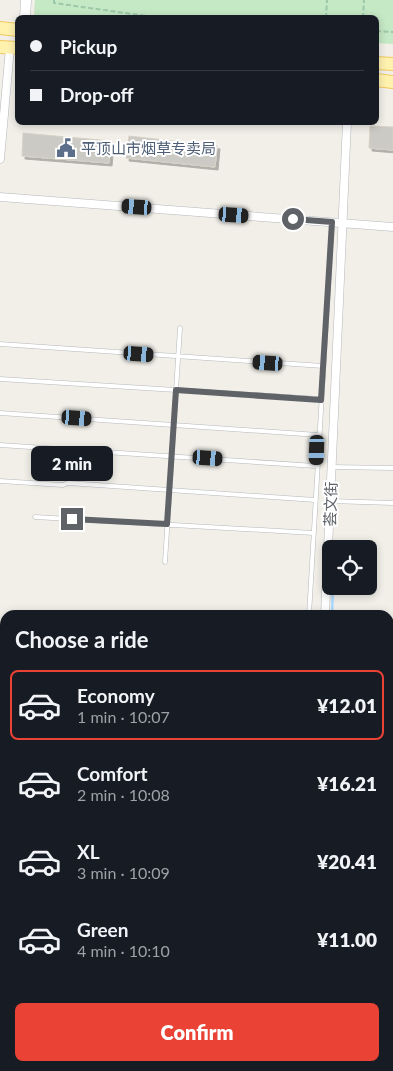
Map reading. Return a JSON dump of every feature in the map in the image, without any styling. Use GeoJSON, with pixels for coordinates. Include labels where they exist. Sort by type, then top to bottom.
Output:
{"type":"FeatureCollection","features":[{"type":"Feature","properties":{"kind":"main road"},"geometry":{"type":"LineString","coordinates":[[0,28],[15,30]]}},
{"type":"Feature","properties":{"kind":"main road"},"geometry":{"type":"LineString","coordinates":[[379,63],[393,64]]}},
{"type":"Feature","properties":{"kind":"main road"},"geometry":{"type":"LineString","coordinates":[[379,80],[393,82]]}},
{"type":"Feature","properties":{"kind":"street"},"geometry":{"type":"LineString","coordinates":[[25,15],[26,0]]}},
{"type":"Feature","properties":{"kind":"street"},"geometry":{"type":"LineString","coordinates":[[0,160],[11,45]]}},
{"type":"Feature","properties":{"kind":"street","name":"荟文街"},"geometry":{"type":"LineString","coordinates":[[325,610],[347,125]]}},
{"type":"Feature","properties":{"kind":"street"},"geometry":{"type":"LineString","coordinates":[[0,197],[393,227]]}},
{"type":"Feature","properties":{"kind":"lane"},"geometry":{"type":"LineString","coordinates":[[309,610],[316,466],[332,222]]}},
{"type":"Feature","properties":{"kind":"lane"},"geometry":{"type":"LineString","coordinates":[[165,562],[180,328]]}},
{"type":"Feature","properties":{"kind":"lane"},"geometry":{"type":"LineString","coordinates":[[0,344],[323,366]]}},
{"type":"Feature","properties":{"kind":"lane"},"geometry":{"type":"LineString","coordinates":[[0,379],[321,400]]}},
{"type":"Feature","properties":{"kind":"lane"},"geometry":{"type":"LineString","coordinates":[[0,413],[318,435]]}},
{"type":"Feature","properties":{"kind":"lane"},"geometry":{"type":"LineString","coordinates":[[0,445],[316,466]]}},
{"type":"Feature","properties":{"kind":"lane"},"geometry":{"type":"LineString","coordinates":[[331,466],[393,468]]}},
{"type":"Feature","properties":{"kind":"lane"},"geometry":{"type":"LineString","coordinates":[[0,481],[63,485],[68,483],[315,500]]}},
{"type":"Feature","properties":{"kind":"lane"},"geometry":{"type":"LineString","coordinates":[[330,501],[393,503]]}},
{"type":"Feature","properties":{"kind":"lane"},"geometry":{"type":"LineString","coordinates":[[35,517],[313,533]]}},
{"type":"Feature","properties":{"kind":"path"},"geometry":{"type":"LineString","coordinates":[[54,0],[54,3],[140,15]]}},
{"type":"Feature","properties":{"kind":"path"},"geometry":{"type":"LineString","coordinates":[[326,15],[327,0]]}},
{"type":"Feature","properties":{"kind":"path"},"geometry":{"type":"LineString","coordinates":[[363,15],[364,0]]}},
{"type":"Feature","properties":{"kind":"path"},"geometry":{"type":"LineString","coordinates":[[379,31],[393,32]]}},
{"type":"Feature","properties":{"kind":"green space"},"geometry":{"type":"Polygon","coordinates":[[[35,0],[393,0],[393,44],[379,43],[379,15],[34,15],[35,0]]]}},
{"type":"Feature","properties":{"kind":"building"},"geometry":{"type":"Polygon","coordinates":[[[370,126],[393,127],[393,150],[369,148],[370,126]]]}},
{"type":"Feature","properties":{"kind":"building","name":"平顶山市烟草专卖局"},"geometry":{"type":"Polygon","coordinates":[[[23,133],[111,141],[109,163],[22,156],[23,133]]]}},
{"type":"Feature","properties":{"kind":"building"},"geometry":{"type":"Polygon","coordinates":[[[129,136],[217,146],[215,167],[126,158],[129,136]]]}},
{"type":"Feature","properties":{"kind":"waterway"},"geometry":{"type":"LineString","coordinates":[[332,610],[333,595]]}},
{"type":"Feature","properties":{"kind":"place","name":"平顶山市烟草专卖局"},"geometry":{"type":"Point","coordinates":[66,148]}},
{"type":"Feature","properties":{"kind":"route"},"geometry":{"type":"LineString","coordinates":[[72,519],[167,524],[176,390],[321,400],[332,222],[293,219]]}}]}
